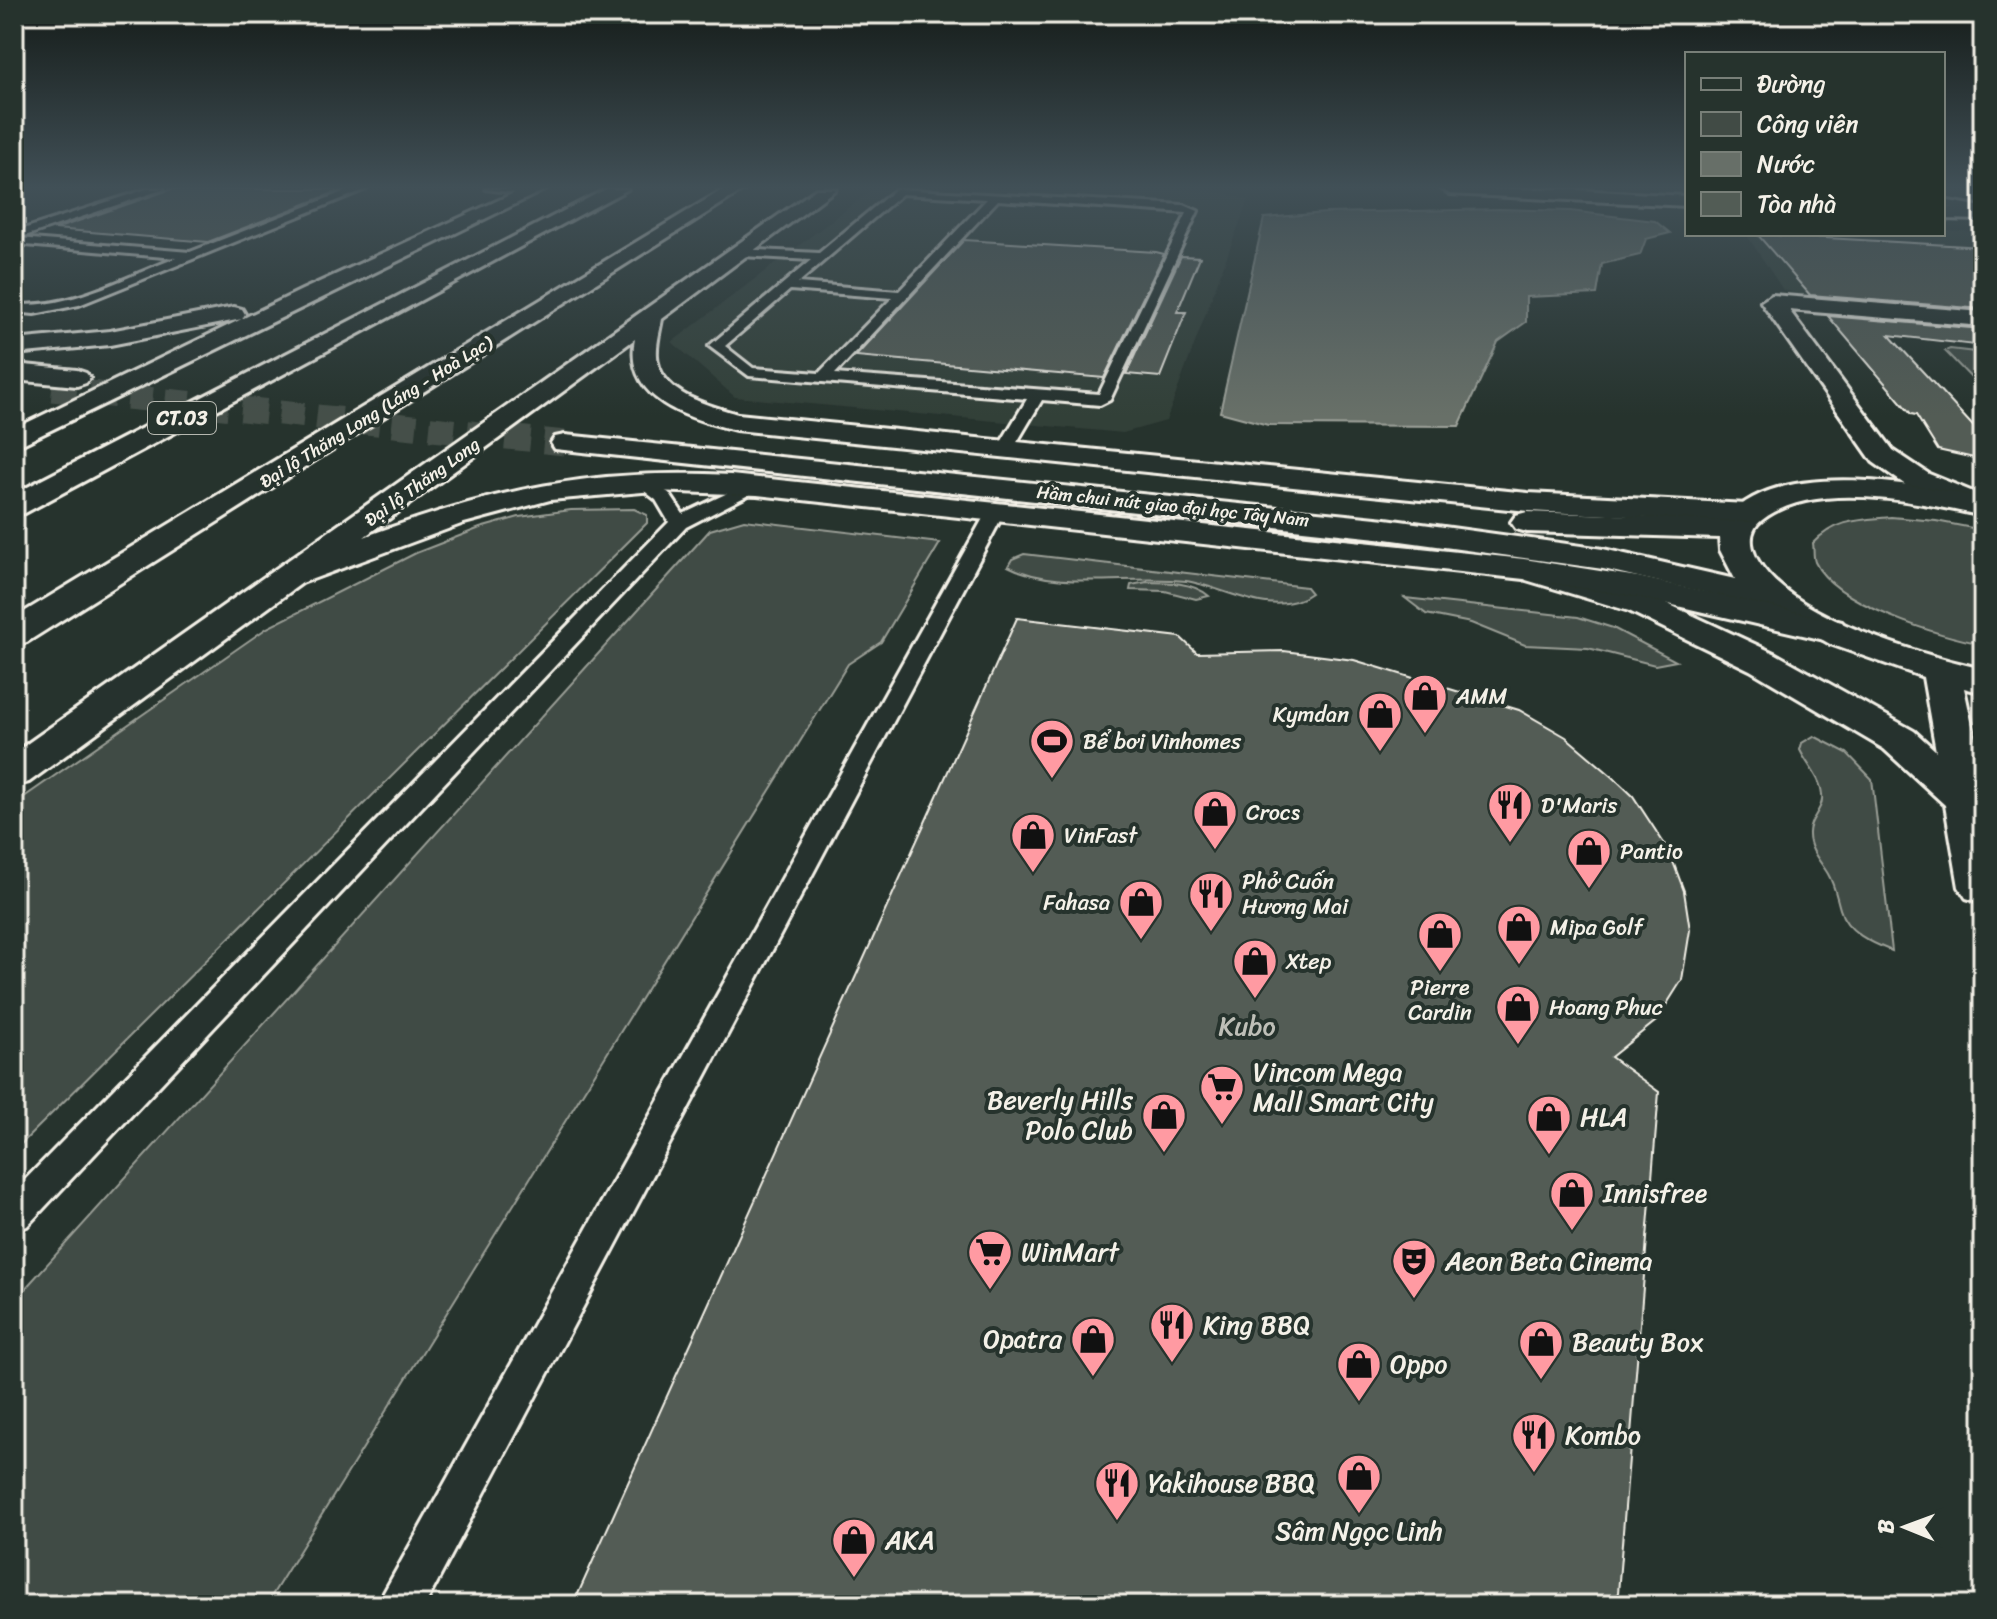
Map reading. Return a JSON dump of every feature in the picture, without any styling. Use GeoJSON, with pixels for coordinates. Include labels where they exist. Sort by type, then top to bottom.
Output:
{"type":"FeatureCollection","features":[{"type":"Feature","properties":{"kind":"main road"},"geometry":{"type":"LineString","coordinates":[[14,440],[376,265]]}},
{"type":"Feature","properties":{"kind":"main road"},"geometry":{"type":"LineString","coordinates":[[350,330],[457,265]]}},
{"type":"Feature","properties":{"kind":"main road","name":"CT.03"},"geometry":{"type":"LineString","coordinates":[[14,506],[475,265]]}},
{"type":"Feature","properties":{"kind":"main road","name":"Đại lộ Thăng Long (Láng - Hoà Lạc)"},"geometry":{"type":"LineString","coordinates":[[14,634],[615,265]]}},
{"type":"Feature","properties":{"kind":"main road"},"geometry":{"type":"LineString","coordinates":[[439,373],[634,265]]}},
{"type":"Feature","properties":{"kind":"main road","name":"Đại lộ Thăng Long"},"geometry":{"type":"LineString","coordinates":[[14,773],[724,265]]}},
{"type":"Feature","properties":{"kind":"main road"},"geometry":{"type":"LineString","coordinates":[[14,347],[78,343],[162,329],[310,295]]}},
{"type":"Feature","properties":{"kind":"main road"},"geometry":{"type":"LineString","coordinates":[[1982,507],[1918,480],[1883,456],[1772,302],[1983,319]]}},
{"type":"Feature","properties":{"kind":"main road"},"geometry":{"type":"LineString","coordinates":[[651,317],[645,362],[654,380],[669,397],[736,422],[1742,521],[1780,498],[1849,489],[1901,492],[1982,507]]}},
{"type":"Feature","properties":{"kind":"main road"},"geometry":{"type":"LineString","coordinates":[[14,372],[77,378]]}},
{"type":"Feature","properties":{"kind":"main road"},"geometry":{"type":"LineString","coordinates":[[14,385],[52,389]]}},
{"type":"Feature","properties":{"kind":"main road","name":"Hầm chui nút giao đại học Tây Nam"},"geometry":{"type":"LineString","coordinates":[[1742,521],[1564,525],[1392,512],[575,436],[1386,529],[1603,559],[1777,599]]}},
{"type":"Feature","properties":{"kind":"main road"},"geometry":{"type":"LineString","coordinates":[[1849,489],[1873,470],[1883,456]]}},
{"type":"Feature","properties":{"kind":"main road"},"geometry":{"type":"LineString","coordinates":[[295,574],[415,529],[493,505],[552,491],[683,481],[757,486],[1524,569],[1638,587],[1829,630]]}},
{"type":"Feature","properties":{"kind":"main road"},"geometry":{"type":"LineString","coordinates":[[14,655],[131,581],[257,485]]}},
{"type":"Feature","properties":{"kind":"main road"},"geometry":{"type":"LineString","coordinates":[[1742,521],[1736,550],[1749,573],[1777,599],[1829,630],[1881,652],[1983,681]]}},
{"type":"Feature","properties":{"kind":"main road"},"geometry":{"type":"LineString","coordinates":[[1524,569],[1641,604],[1763,662],[1899,740],[1966,800]]}},
{"type":"Feature","properties":{"kind":"main road"},"geometry":{"type":"LineString","coordinates":[[1941,671],[1983,887]]}},
{"type":"Feature","properties":{"kind":"lane"},"geometry":{"type":"LineString","coordinates":[[14,308],[34,310],[74,302],[171,265]]}},
{"type":"Feature","properties":{"kind":"lane"},"geometry":{"type":"LineString","coordinates":[[812,265],[716,346],[749,372],[1094,401],[1105,397],[1168,265]]}},
{"type":"Feature","properties":{"kind":"lane"},"geometry":{"type":"LineString","coordinates":[[823,378],[931,265]]}},
{"type":"Feature","properties":{"kind":"lane"},"geometry":{"type":"LineString","coordinates":[[787,286],[902,295]]}},
{"type":"Feature","properties":{"kind":"lane"},"geometry":{"type":"LineString","coordinates":[[1005,449],[1036,397]]}},
{"type":"Feature","properties":{"kind":"lane"},"geometry":{"type":"LineString","coordinates":[[643,483],[663,497],[679,523]]}},
{"type":"Feature","properties":{"kind":"lane"},"geometry":{"type":"LineString","coordinates":[[14,1215],[679,523],[757,486]]}},
{"type":"Feature","properties":{"kind":"lane"},"geometry":{"type":"LineString","coordinates":[[400,1605],[995,513]]}},
{"type":"Feature","properties":{"kind":"shaded area"},"geometry":{"type":"Polygon","coordinates":[[[774,265],[1224,265],[1166,421],[1123,433],[735,397],[672,342],[774,265]]]}},
{"type":"Feature","properties":{"kind":"shaded area"},"geometry":{"type":"Polygon","coordinates":[[[1766,265],[1983,265],[1983,311],[1815,298],[1783,290],[1766,265]]]}},
{"type":"Feature","properties":{"kind":"green space"},"geometry":{"type":"Polygon","coordinates":[[[1945,351],[1983,353],[1983,390],[1945,351]]]}},
{"type":"Feature","properties":{"kind":"green space"},"geometry":{"type":"Polygon","coordinates":[[[634,509],[647,515],[647,523],[14,1151],[14,804],[267,628],[416,553],[480,528],[519,517],[571,510],[634,509]]]}},
{"type":"Feature","properties":{"kind":"green space"},"geometry":{"type":"Polygon","coordinates":[[[1891,517],[1983,530],[1983,644],[1916,626],[1865,605],[1843,592],[1815,562],[1813,543],[1830,529],[1849,522],[1891,517]]]}},
{"type":"Feature","properties":{"kind":"green space"},"geometry":{"type":"Polygon","coordinates":[[[744,520],[940,543],[881,642],[848,664],[266,1605],[14,1605],[14,1301],[710,530],[744,520]]]}},
{"type":"Feature","properties":{"kind":"green space"},"geometry":{"type":"Polygon","coordinates":[[[1024,554],[1306,587],[1311,593],[1297,601],[1281,604],[1248,599],[1186,581],[1049,578],[1008,566],[1012,559],[1024,554]]]}},
{"type":"Feature","properties":{"kind":"green space"},"geometry":{"type":"Polygon","coordinates":[[[1147,582],[1188,585],[1209,596],[1196,599],[1165,591],[1130,590],[1131,585],[1147,582]]]}},
{"type":"Feature","properties":{"kind":"green space"},"geometry":{"type":"Polygon","coordinates":[[[1405,598],[1578,617],[1613,628],[1676,661],[1655,665],[1588,648],[1525,645],[1471,623],[1426,614],[1405,598]]]}},
{"type":"Feature","properties":{"kind":"green space"},"geometry":{"type":"Polygon","coordinates":[[[1814,736],[1847,753],[1872,779],[1892,951],[1868,940],[1848,924],[1830,878],[1811,846],[1809,829],[1821,805],[1822,795],[1816,777],[1800,750],[1802,743],[1814,736]]]}},
{"type":"Feature","properties":{"kind":"water"},"geometry":{"type":"Polygon","coordinates":[[[1253,265],[1602,265],[1597,294],[1526,297],[1526,322],[1498,342],[1459,426],[1268,425],[1220,412],[1253,265]]]}},
{"type":"Feature","properties":{"kind":"building"},"geometry":{"type":"Polygon","coordinates":[[[941,265],[1159,265],[1104,378],[856,356],[941,265]]]}},
{"type":"Feature","properties":{"kind":"building"},"geometry":{"type":"Polygon","coordinates":[[[1177,265],[1197,265],[1177,312],[1186,312],[1160,377],[1126,374],[1177,265]]]}},
{"type":"Feature","properties":{"kind":"building"},"geometry":{"type":"Polygon","coordinates":[[[1784,265],[1983,265],[1983,309],[1810,295],[1784,265]]]}},
{"type":"Feature","properties":{"kind":"building"},"geometry":{"type":"Polygon","coordinates":[[[1828,316],[1983,329],[1983,346],[1889,335],[1983,437],[1983,460],[1938,450],[1916,415],[1911,414],[1828,316]]]}},
{"type":"Feature","properties":{"kind":"building","name":"Vincom Mega Mall Smart City"},"geometry":{"type":"Polygon","coordinates":[[[1017,618],[1180,637],[1197,653],[1284,651],[1354,660],[1519,710],[1566,737],[1613,777],[1633,796],[1669,851],[1684,891],[1690,930],[1682,980],[1656,1021],[1611,1057],[1659,1092],[1617,1605],[573,1605],[1017,618]]]}},
{"type":"Feature","properties":{"kind":"tunnel"},"geometry":{"type":"LineString","coordinates":[[52,389],[565,443]]}},
{"type":"Feature","properties":{"kind":"place","name":"AMM"},"geometry":{"type":"Point","coordinates":[1425,735]}},
{"type":"Feature","properties":{"kind":"place","name":"Kymdan"},"geometry":{"type":"Point","coordinates":[1380,753]}},
{"type":"Feature","properties":{"kind":"place","name":"Bể bơi Vinhomes"},"geometry":{"type":"Point","coordinates":[1052,780]}},
{"type":"Feature","properties":{"kind":"place","name":"D'Maris"},"geometry":{"type":"Point","coordinates":[1510,844]}},
{"type":"Feature","properties":{"kind":"place","name":"Crocs"},"geometry":{"type":"Point","coordinates":[1215,851]}},
{"type":"Feature","properties":{"kind":"place","name":"VinFast"},"geometry":{"type":"Point","coordinates":[1033,874]}},
{"type":"Feature","properties":{"kind":"place","name":"Pantio"},"geometry":{"type":"Point","coordinates":[1589,890]}},
{"type":"Feature","properties":{"kind":"place","name":"Phở Cuốn Hương Mai"},"geometry":{"type":"Point","coordinates":[1211,933]}},
{"type":"Feature","properties":{"kind":"place","name":"Fahasa"},"geometry":{"type":"Point","coordinates":[1141,941]}},
{"type":"Feature","properties":{"kind":"place","name":"Mipa Golf"},"geometry":{"type":"Point","coordinates":[1519,966]}},
{"type":"Feature","properties":{"kind":"place","name":"Pierre Cardin"},"geometry":{"type":"Point","coordinates":[1440,973]}},
{"type":"Feature","properties":{"kind":"place","name":"Xtep"},"geometry":{"type":"Point","coordinates":[1255,1000]}},
{"type":"Feature","properties":{"kind":"place","name":"Hoang Phuc"},"geometry":{"type":"Point","coordinates":[1518,1046]}},
{"type":"Feature","properties":{"kind":"place","name":"Vincom Mega Mall Smart City"},"geometry":{"type":"Point","coordinates":[1222,1126]}},
{"type":"Feature","properties":{"kind":"place","name":"Beverly Hills Polo Club"},"geometry":{"type":"Point","coordinates":[1164,1154]}},
{"type":"Feature","properties":{"kind":"place","name":"HLA"},"geometry":{"type":"Point","coordinates":[1549,1156]}},
{"type":"Feature","properties":{"kind":"place","name":"Innisfree"},"geometry":{"type":"Point","coordinates":[1572,1232]}},
{"type":"Feature","properties":{"kind":"place","name":"WinMart"},"geometry":{"type":"Point","coordinates":[990,1291]}},
{"type":"Feature","properties":{"kind":"place","name":"Aeon Beta Cinema"},"geometry":{"type":"Point","coordinates":[1414,1300]}},
{"type":"Feature","properties":{"kind":"place","name":"King BBQ"},"geometry":{"type":"Point","coordinates":[1172,1364]}},
{"type":"Feature","properties":{"kind":"place","name":"Opatra"},"geometry":{"type":"Point","coordinates":[1093,1378]}},
{"type":"Feature","properties":{"kind":"place","name":"Beauty Box"},"geometry":{"type":"Point","coordinates":[1541,1381]}},
{"type":"Feature","properties":{"kind":"place","name":"Oppo"},"geometry":{"type":"Point","coordinates":[1359,1403]}},
{"type":"Feature","properties":{"kind":"place","name":"Kombo"},"geometry":{"type":"Point","coordinates":[1534,1474]}},
{"type":"Feature","properties":{"kind":"place","name":"Sâm Ngọc Linh"},"geometry":{"type":"Point","coordinates":[1359,1515]}},
{"type":"Feature","properties":{"kind":"place","name":"Yakihouse BBQ"},"geometry":{"type":"Point","coordinates":[1117,1522]}},
{"type":"Feature","properties":{"kind":"place","name":"AKA"},"geometry":{"type":"Point","coordinates":[854,1579]}},
{"type":"Feature","properties":{"kind":"park label","name":"Kubo"},"geometry":{"type":"Point","coordinates":[1247,1026]}}]}
